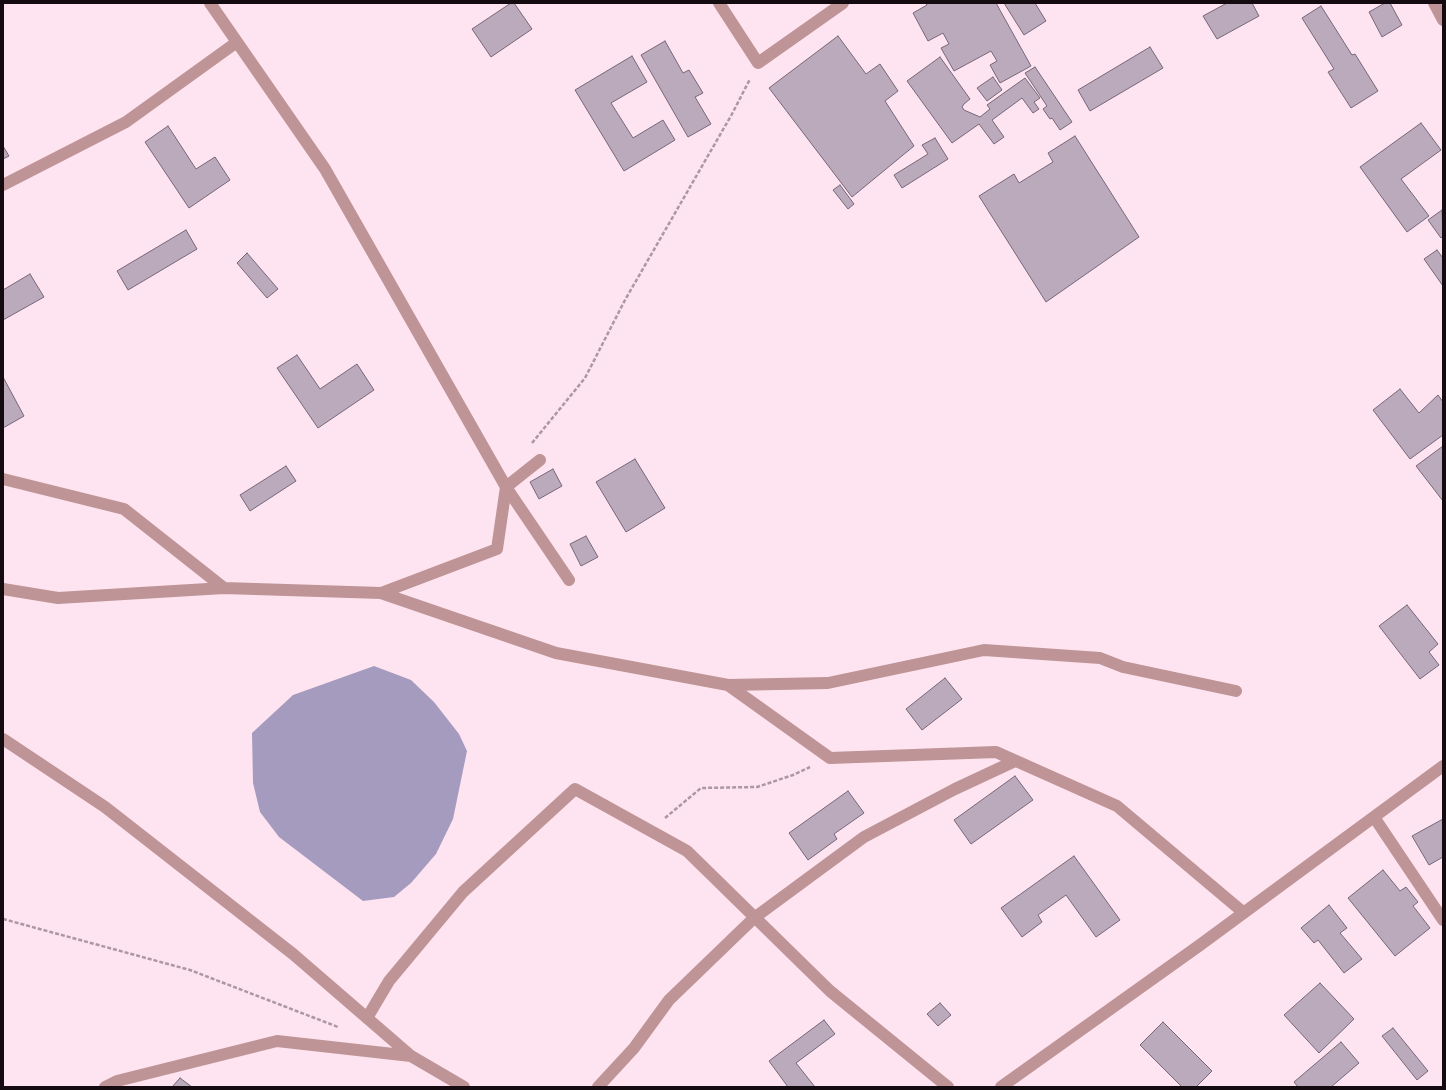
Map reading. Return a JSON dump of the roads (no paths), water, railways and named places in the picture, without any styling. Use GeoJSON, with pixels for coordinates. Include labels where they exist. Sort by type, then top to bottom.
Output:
{"type":"FeatureCollection","features":[{"type":"Feature","properties":{"kind":"street"},"geometry":{"type":"LineString","coordinates":[[210,3],[325,169],[506,487],[569,580]]}},
{"type":"Feature","properties":{"kind":"street"},"geometry":{"type":"LineString","coordinates":[[719,3],[758,63],[843,3]]}},
{"type":"Feature","properties":{"kind":"street"},"geometry":{"type":"LineString","coordinates":[[1434,3],[1443,20]]}},
{"type":"Feature","properties":{"kind":"street"},"geometry":{"type":"LineString","coordinates":[[3,185],[126,122],[237,42]]}},
{"type":"Feature","properties":{"kind":"street"},"geometry":{"type":"LineString","coordinates":[[381,593],[497,549],[506,487],[540,460]]}},
{"type":"Feature","properties":{"kind":"street"},"geometry":{"type":"LineString","coordinates":[[3,479],[124,509],[224,588]]}},
{"type":"Feature","properties":{"kind":"street"},"geometry":{"type":"LineString","coordinates":[[3,589],[58,598],[224,588],[381,593],[556,653],[728,685],[828,683],[984,650],[1100,658],[1123,666],[1236,692]]}},
{"type":"Feature","properties":{"kind":"street"},"geometry":{"type":"LineString","coordinates":[[728,685],[830,758],[996,752],[1117,806],[1244,913]]}},
{"type":"Feature","properties":{"kind":"street"},"geometry":{"type":"LineString","coordinates":[[3,739],[105,807],[293,954],[411,1056],[464,1087]]}},
{"type":"Feature","properties":{"kind":"street"},"geometry":{"type":"LineString","coordinates":[[598,1087],[634,1048],[670,1000],[754,918],[864,837],[955,789],[1015,761]]}},
{"type":"Feature","properties":{"kind":"street"},"geometry":{"type":"LineString","coordinates":[[1001,1087],[1244,913],[1443,766]]}},
{"type":"Feature","properties":{"kind":"street"},"geometry":{"type":"LineString","coordinates":[[367,1018],[389,981],[463,892],[576,789],[687,851],[830,992],[948,1087]]}},
{"type":"Feature","properties":{"kind":"street"},"geometry":{"type":"LineString","coordinates":[[1374,817],[1443,920]]}},
{"type":"Feature","properties":{"kind":"street"},"geometry":{"type":"LineString","coordinates":[[105,1087],[117,1081],[277,1041],[411,1056]]}}]}
